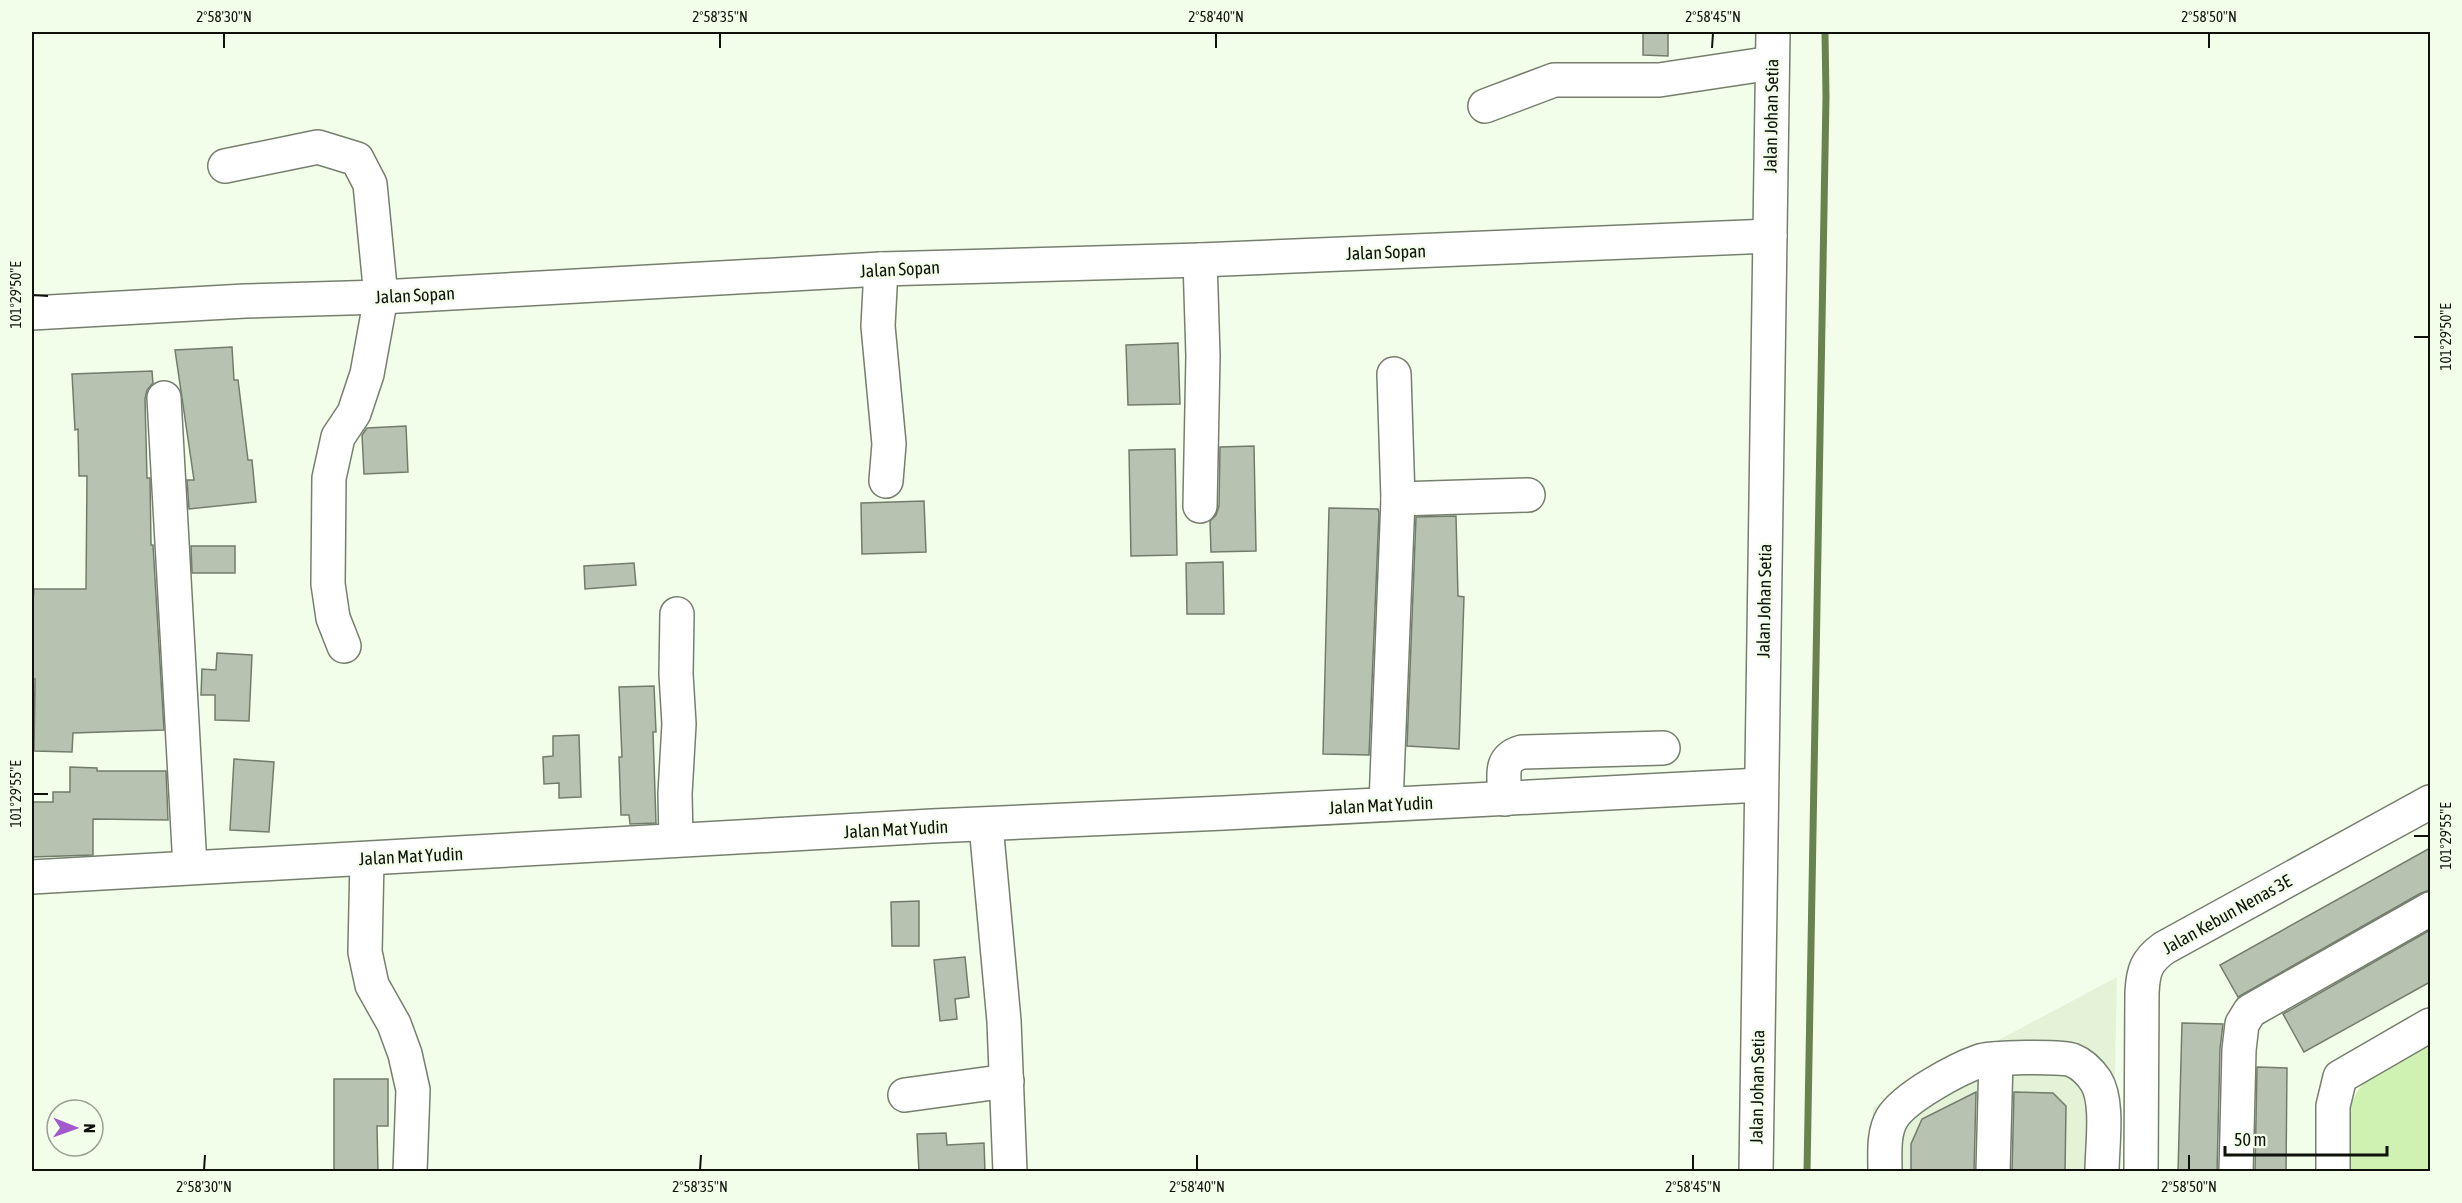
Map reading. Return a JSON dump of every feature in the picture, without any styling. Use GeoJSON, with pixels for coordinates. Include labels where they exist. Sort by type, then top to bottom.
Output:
{"type":"FeatureCollection","features":[{"type":"Feature","properties":{"kind":"street"},"geometry":{"type":"LineString","coordinates":[[1485,106],[1554,80],[1659,80],[1772,47]]}},
{"type":"Feature","properties":{"kind":"street","name":"Jalan Johan Setia"},"geometry":{"type":"LineString","coordinates":[[1756,1172],[1772,47]]}},
{"type":"Feature","properties":{"kind":"street"},"geometry":{"type":"LineString","coordinates":[[225,166],[318,147],[357,159],[370,184],[381,297],[367,374],[354,413],[338,437],[329,478],[328,584],[333,618],[344,646]]}},
{"type":"Feature","properties":{"kind":"street","name":"Jalan Sopan"},"geometry":{"type":"LineString","coordinates":[[32,313],[245,301],[381,297],[881,269],[1200,260],[1770,236]]}},
{"type":"Feature","properties":{"kind":"street"},"geometry":{"type":"LineString","coordinates":[[1200,260],[1203,356],[1200,506]]}},
{"type":"Feature","properties":{"kind":"street"},"geometry":{"type":"LineString","coordinates":[[881,269],[879,326],[889,444],[886,481]]}},
{"type":"Feature","properties":{"kind":"street"},"geometry":{"type":"LineString","coordinates":[[1386,804],[1398,499],[1394,374]]}},
{"type":"Feature","properties":{"kind":"street"},"geometry":{"type":"LineString","coordinates":[[164,398],[190,867]]}},
{"type":"Feature","properties":{"kind":"street"},"geometry":{"type":"LineString","coordinates":[[1398,499],[1528,495]]}},
{"type":"Feature","properties":{"kind":"street"},"geometry":{"type":"LineString","coordinates":[[676,840],[675,794],[679,724],[676,674],[677,614]]}},
{"type":"Feature","properties":{"kind":"street"},"geometry":{"type":"LineString","coordinates":[[1505,799],[1504,765],[1506,759],[1513,754],[1663,748]]}},
{"type":"Feature","properties":{"kind":"street","name":"Jalan Mat Yudin"},"geometry":{"type":"LineString","coordinates":[[32,877],[676,840],[1761,785]]}},
{"type":"Feature","properties":{"kind":"street","name":"Jalan Kebun Nenas 3E"},"geometry":{"type":"LineString","coordinates":[[2142,1172],[2142,973],[2147,962],[2164,948],[2430,802]]}},
{"type":"Feature","properties":{"kind":"street"},"geometry":{"type":"LineString","coordinates":[[986,825],[1004,1021],[1010,1172]]}},
{"type":"Feature","properties":{"kind":"street"},"geometry":{"type":"LineString","coordinates":[[367,859],[365,952],[372,985],[394,1024],[405,1054],[412,1090],[410,1172]]}},
{"type":"Feature","properties":{"kind":"street"},"geometry":{"type":"LineString","coordinates":[[2236,1172],[2239,1050],[2242,1024],[2250,1011],[2430,909]]}},
{"type":"Feature","properties":{"kind":"street"},"geometry":{"type":"LineString","coordinates":[[2333,1172],[2333,1106],[2340,1077],[2430,1025]]}},
{"type":"Feature","properties":{"kind":"street"},"geometry":{"type":"LineString","coordinates":[[1885,1172],[1886,1133],[1892,1118],[1902,1105],[1916,1093],[1981,1060],[1996,1059],[2071,1059],[2085,1068],[2096,1081],[2102,1095],[2102,1172]]}},
{"type":"Feature","properties":{"kind":"street"},"geometry":{"type":"LineString","coordinates":[[1993,1172],[1996,1059]]}},
{"type":"Feature","properties":{"kind":"street"},"geometry":{"type":"LineString","coordinates":[[905,1095],[1007,1082]]}},
{"type":"Feature","properties":{"kind":"shaded area"},"geometry":{"type":"Polygon","coordinates":[[[2117,977],[2113,1171],[1872,1172],[1873,1107],[2117,977]]]}},
{"type":"Feature","properties":{"kind":"green space"},"geometry":{"type":"Polygon","coordinates":[[[2430,1041],[2430,1171],[2349,1172],[2349,1121],[2356,1095],[2372,1075],[2430,1041]]]}},
{"type":"Feature","properties":{"kind":"building"},"geometry":{"type":"Polygon","coordinates":[[[1643,32],[1668,32],[1668,56],[1643,55],[1643,32]]]}},
{"type":"Feature","properties":{"kind":"building"},"geometry":{"type":"Polygon","coordinates":[[[1178,343],[1180,404],[1128,405],[1126,345],[1178,343]]]}},
{"type":"Feature","properties":{"kind":"building"},"geometry":{"type":"Polygon","coordinates":[[[232,347],[234,380],[238,380],[248,460],[252,460],[256,502],[189,509],[187,480],[194,480],[175,350],[232,347]]]}},
{"type":"Feature","properties":{"kind":"building"},"geometry":{"type":"Polygon","coordinates":[[[152,371],[153,383],[147,390],[145,399],[147,478],[150,478],[151,545],[153,545],[164,730],[73,733],[72,752],[34,751],[35,679],[32,679],[32,600],[34,589],[86,589],[87,476],[79,476],[78,429],[75,430],[72,374],[152,371]]]}},
{"type":"Feature","properties":{"kind":"building"},"geometry":{"type":"Polygon","coordinates":[[[406,426],[408,472],[364,474],[362,435],[367,428],[406,426]]]}},
{"type":"Feature","properties":{"kind":"building"},"geometry":{"type":"Polygon","coordinates":[[[1254,446],[1256,551],[1211,552],[1210,521],[1216,515],[1219,506],[1220,447],[1254,446]]]}},
{"type":"Feature","properties":{"kind":"building"},"geometry":{"type":"Polygon","coordinates":[[[1175,449],[1177,555],[1131,556],[1129,450],[1175,449]]]}},
{"type":"Feature","properties":{"kind":"building"},"geometry":{"type":"Polygon","coordinates":[[[924,501],[926,552],[862,554],[861,503],[924,501]]]}},
{"type":"Feature","properties":{"kind":"building"},"geometry":{"type":"Polygon","coordinates":[[[1329,508],[1378,509],[1379,513],[1369,755],[1323,754],[1329,508]]]}},
{"type":"Feature","properties":{"kind":"building"},"geometry":{"type":"Polygon","coordinates":[[[1456,516],[1458,596],[1464,597],[1459,749],[1407,746],[1416,517],[1456,516]]]}},
{"type":"Feature","properties":{"kind":"building"},"geometry":{"type":"Polygon","coordinates":[[[191,546],[235,546],[235,573],[192,573],[191,546]]]}},
{"type":"Feature","properties":{"kind":"building"},"geometry":{"type":"Polygon","coordinates":[[[1223,562],[1224,614],[1187,614],[1186,563],[1223,562]]]}},
{"type":"Feature","properties":{"kind":"building"},"geometry":{"type":"Polygon","coordinates":[[[634,563],[636,585],[585,589],[584,566],[634,563]]]}},
{"type":"Feature","properties":{"kind":"building"},"geometry":{"type":"Polygon","coordinates":[[[217,653],[252,655],[249,721],[215,720],[215,695],[201,695],[202,669],[216,670],[217,653]]]}},
{"type":"Feature","properties":{"kind":"building"},"geometry":{"type":"Polygon","coordinates":[[[654,686],[656,823],[630,824],[629,815],[621,815],[619,757],[622,757],[619,687],[654,686]]]}},
{"type":"Feature","properties":{"kind":"building"},"geometry":{"type":"Polygon","coordinates":[[[579,735],[581,797],[559,798],[559,783],[544,784],[543,757],[553,756],[553,736],[579,735]]]}},
{"type":"Feature","properties":{"kind":"building"},"geometry":{"type":"Polygon","coordinates":[[[234,759],[274,762],[269,832],[230,830],[234,759]]]}},
{"type":"Feature","properties":{"kind":"building"},"geometry":{"type":"Polygon","coordinates":[[[70,767],[97,768],[97,771],[166,771],[168,820],[93,819],[93,855],[32,857],[32,802],[53,802],[53,792],[70,792],[70,767]]]}},
{"type":"Feature","properties":{"kind":"building"},"geometry":{"type":"Polygon","coordinates":[[[2430,848],[2430,890],[2238,997],[2220,965],[2430,848]]]}},
{"type":"Feature","properties":{"kind":"building"},"geometry":{"type":"Polygon","coordinates":[[[919,901],[919,946],[892,946],[891,902],[919,901]]]}},
{"type":"Feature","properties":{"kind":"building"},"geometry":{"type":"Polygon","coordinates":[[[2430,930],[2430,982],[2304,1052],[2283,1014],[2430,930]]]}},
{"type":"Feature","properties":{"kind":"building"},"geometry":{"type":"Polygon","coordinates":[[[965,957],[969,997],[955,999],[957,1019],[940,1021],[934,960],[965,957]]]}},
{"type":"Feature","properties":{"kind":"building"},"geometry":{"type":"Polygon","coordinates":[[[2182,1023],[2223,1024],[2220,1049],[2217,1172],[2178,1172],[2182,1023]]]}},
{"type":"Feature","properties":{"kind":"building"},"geometry":{"type":"Polygon","coordinates":[[[2257,1067],[2287,1068],[2286,1172],[2255,1172],[2257,1067]]]}},
{"type":"Feature","properties":{"kind":"building"},"geometry":{"type":"Polygon","coordinates":[[[334,1079],[388,1079],[388,1126],[377,1126],[378,1172],[334,1172],[334,1079]]]}},
{"type":"Feature","properties":{"kind":"building"},"geometry":{"type":"Polygon","coordinates":[[[1976,1092],[1974,1172],[1911,1172],[1911,1144],[1922,1119],[1976,1092]]]}},
{"type":"Feature","properties":{"kind":"building"},"geometry":{"type":"Polygon","coordinates":[[[2014,1092],[2053,1093],[2066,1106],[2065,1172],[2012,1172],[2014,1092]]]}},
{"type":"Feature","properties":{"kind":"building"},"geometry":{"type":"Polygon","coordinates":[[[946,1133],[947,1145],[984,1143],[985,1172],[919,1172],[917,1134],[946,1133]]]}},
{"type":"Feature","properties":{"kind":"waterway"},"geometry":{"type":"LineString","coordinates":[[1807,1172],[1826,97],[1825,32]]}}]}
